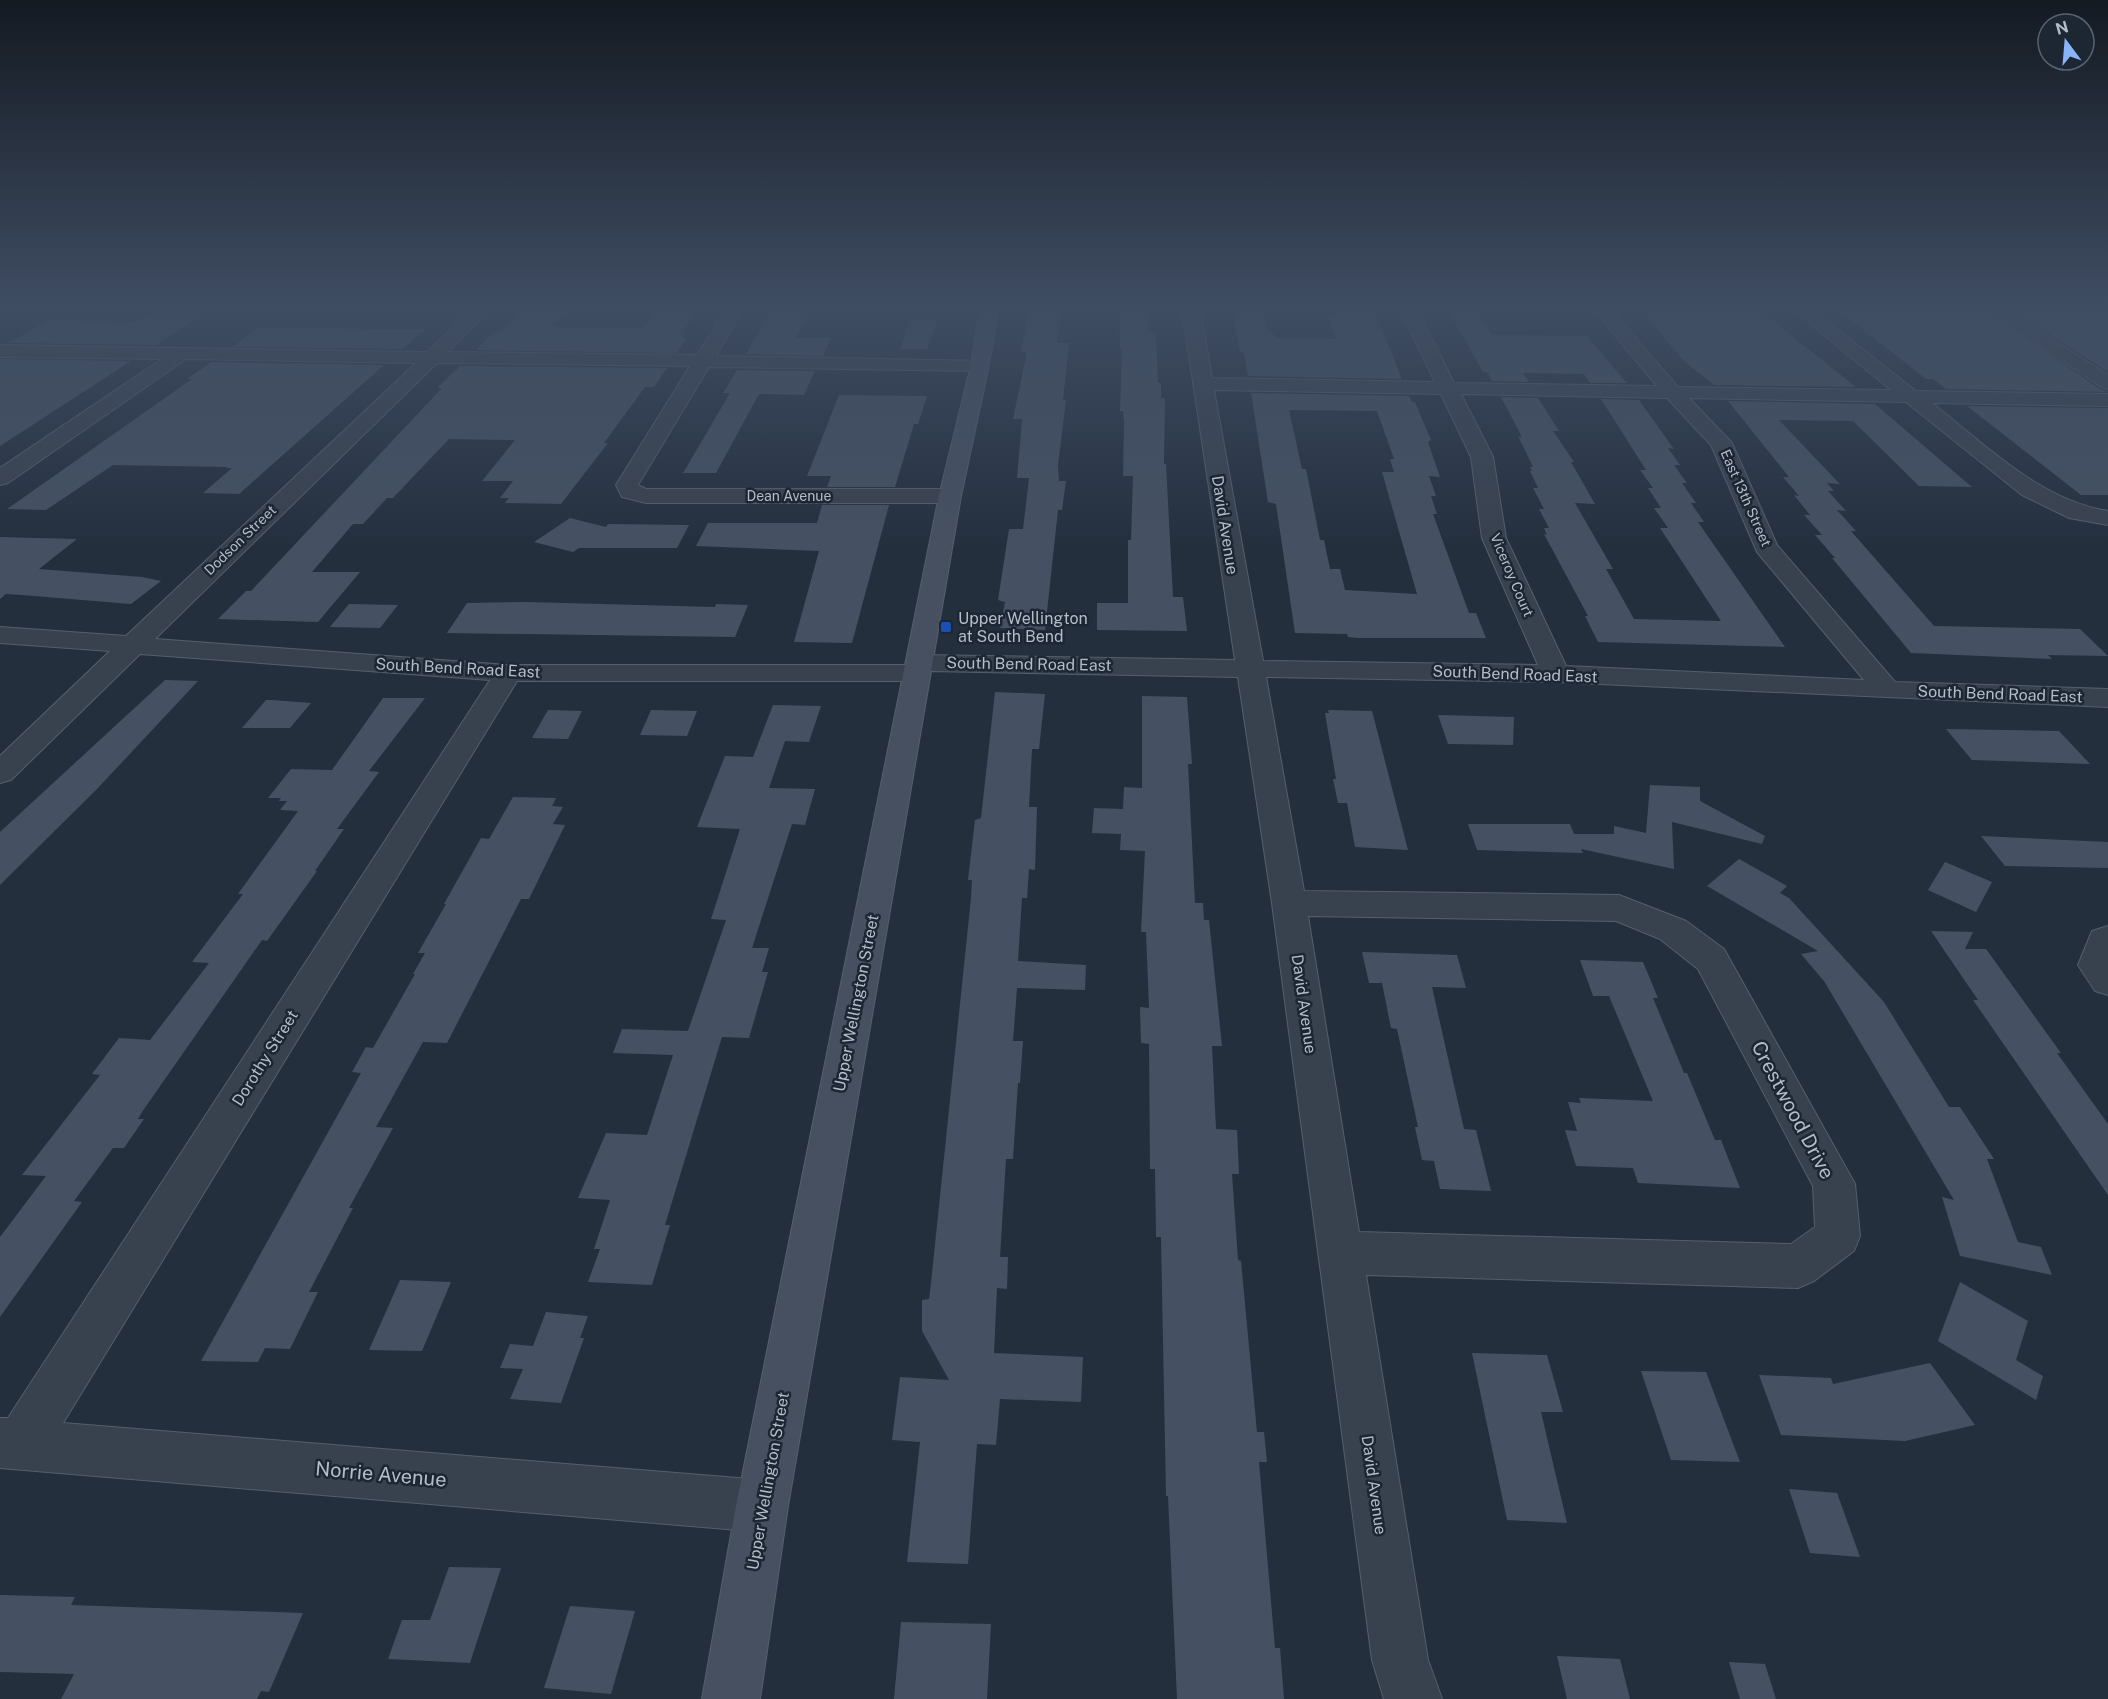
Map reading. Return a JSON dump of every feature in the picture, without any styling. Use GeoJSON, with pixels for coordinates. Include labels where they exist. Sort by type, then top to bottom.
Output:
{"type":"FeatureCollection","features":[{"type":"Feature","properties":{"kind":"main road","name":"Upper Wellington Street"},"geometry":{"type":"LineString","coordinates":[[731,1699],[762,1506],[950,496],[975,388]]}},
{"type":"Feature","properties":{"kind":"street"},"geometry":{"type":"LineString","coordinates":[[0,478],[131,388]]}},
{"type":"Feature","properties":{"kind":"street","name":"Dodson Street"},"geometry":{"type":"LineString","coordinates":[[0,773],[398,388]]}},
{"type":"Feature","properties":{"kind":"street","name":"Dean Avenue"},"geometry":{"type":"LineString","coordinates":[[687,388],[627,485],[630,492],[646,496],[950,496]]}},
{"type":"Feature","properties":{"kind":"street","name":"David Avenue"},"geometry":{"type":"LineString","coordinates":[[1204,388],[1248,668],[1289,903],[1400,1660],[1413,1699]]}},
{"type":"Feature","properties":{"kind":"street","name":"Viceroy Court"},"geometry":{"type":"LineString","coordinates":[[1449,388],[1482,456],[1494,538],[1556,674]]}},
{"type":"Feature","properties":{"kind":"street"},"geometry":{"type":"LineString","coordinates":[[1506,388],[2108,400]]}},
{"type":"Feature","properties":{"kind":"street","name":"East 13th Street"},"geometry":{"type":"LineString","coordinates":[[1669,388],[1721,443],[1766,547],[1887,690]]}},
{"type":"Feature","properties":{"kind":"street"},"geometry":{"type":"LineString","coordinates":[[1901,388],[2030,490],[2077,513],[2108,518]]}},
{"type":"Feature","properties":{"kind":"street","name":"South Bend Road East"},"geometry":{"type":"LineString","coordinates":[[0,635],[508,673],[919,668],[1248,668],[1556,674],[2108,698]]}},
{"type":"Feature","properties":{"kind":"street","name":"Dorothy Street"},"geometry":{"type":"LineString","coordinates":[[11,1444],[508,673]]}},
{"type":"Feature","properties":{"kind":"street","name":"Crestwood Drive"},"geometry":{"type":"LineString","coordinates":[[1289,903],[1619,908],[1673,930],[1711,959],[1834,1184],[1838,1236],[1798,1266],[1341,1252]]}},
{"type":"Feature","properties":{"kind":"street"},"geometry":{"type":"LineString","coordinates":[[2108,939],[2104,939],[2096,964],[2108,981]]}},
{"type":"Feature","properties":{"kind":"street","name":"Norrie Avenue"},"geometry":{"type":"LineString","coordinates":[[11,1444],[762,1506]]}},
{"type":"Feature","properties":{"kind":"building"},"geometry":{"type":"Polygon","coordinates":[[[0,388],[89,388],[0,446],[0,388]]]}},
{"type":"Feature","properties":{"kind":"building"},"geometry":{"type":"Polygon","coordinates":[[[179,388],[358,388],[239,494],[203,493],[232,468],[226,468],[228,467],[113,465],[46,510],[7,509],[179,388]]]}},
{"type":"Feature","properties":{"kind":"building"},"geometry":{"type":"Polygon","coordinates":[[[442,388],[644,388],[604,443],[608,443],[561,504],[505,503],[509,498],[500,498],[513,481],[482,481],[515,440],[449,439],[393,498],[387,498],[363,524],[353,524],[312,572],[360,572],[318,622],[218,619],[246,591],[251,591],[442,388]]]}},
{"type":"Feature","properties":{"kind":"building"},"geometry":{"type":"Polygon","coordinates":[[[726,388],[807,388],[804,395],[759,394],[716,473],[683,473],[730,393],[723,393],[726,388]]]}},
{"type":"Feature","properties":{"kind":"building"},"geometry":{"type":"Polygon","coordinates":[[[1019,388],[1064,388],[1063,400],[1066,400],[1058,465],[1059,481],[1066,481],[1062,510],[1058,510],[1045,630],[1000,628],[1005,602],[998,600],[1009,529],[1023,529],[1029,478],[1017,478],[1022,419],[1013,419],[1019,388]]]}},
{"type":"Feature","properties":{"kind":"building"},"geometry":{"type":"Polygon","coordinates":[[[1121,388],[1161,388],[1161,398],[1165,398],[1164,464],[1166,464],[1173,597],[1183,597],[1187,631],[1097,630],[1097,603],[1128,603],[1128,540],[1131,540],[1133,476],[1123,476],[1124,423],[1123,411],[1120,411],[1121,388]]]}},
{"type":"Feature","properties":{"kind":"building"},"geometry":{"type":"Polygon","coordinates":[[[2099,388],[2108,392],[1946,389],[2099,388]]]}},
{"type":"Feature","properties":{"kind":"building"},"geometry":{"type":"Polygon","coordinates":[[[1251,393],[1409,396],[1412,402],[1415,402],[1431,440],[1428,442],[1440,477],[1429,476],[1436,496],[1431,496],[1437,514],[1433,514],[1469,613],[1476,613],[1486,638],[1358,638],[1348,637],[1347,634],[1295,633],[1276,504],[1268,502],[1251,393]],[[1289,410],[1302,469],[1306,469],[1320,540],[1324,540],[1330,569],[1340,569],[1345,590],[1417,594],[1382,472],[1394,472],[1390,459],[1394,459],[1377,411],[1289,410]]]}},
{"type":"Feature","properties":{"kind":"building"},"geometry":{"type":"Polygon","coordinates":[[[839,395],[927,396],[918,424],[914,424],[895,487],[827,487],[831,476],[807,476],[839,395]]]}},
{"type":"Feature","properties":{"kind":"building"},"geometry":{"type":"Polygon","coordinates":[[[1501,397],[1538,398],[1559,431],[1553,431],[1574,462],[1571,462],[1595,504],[1575,503],[1613,569],[1606,569],[1634,619],[1721,621],[1660,528],[1668,528],[1654,508],[1661,508],[1648,488],[1653,488],[1640,470],[1646,470],[1601,399],[1639,400],[1674,449],[1668,448],[1680,465],[1674,465],[1687,483],[1682,483],[1696,503],[1691,503],[1704,522],[1698,522],[1785,647],[1598,642],[1585,616],[1588,616],[1544,534],[1547,535],[1544,528],[1549,528],[1539,509],[1544,509],[1533,488],[1538,488],[1530,471],[1532,471],[1530,467],[1533,467],[1518,436],[1522,437],[1501,397]]]}},
{"type":"Feature","properties":{"kind":"building"},"geometry":{"type":"Polygon","coordinates":[[[1728,401],[1875,404],[1972,487],[1919,486],[1853,421],[1779,420],[1840,484],[1827,483],[1834,491],[1828,491],[1846,511],[1837,510],[1856,531],[1851,531],[1934,626],[2080,629],[2108,656],[2048,655],[2052,659],[1911,653],[1815,535],[1822,535],[1804,515],[1810,515],[1794,495],[1799,496],[1783,477],[1789,477],[1728,401]]]}},
{"type":"Feature","properties":{"kind":"building"},"geometry":{"type":"Polygon","coordinates":[[[1967,406],[2108,408],[2108,495],[2081,495],[1967,406]]]}},
{"type":"Feature","properties":{"kind":"building"},"geometry":{"type":"Polygon","coordinates":[[[822,505],[889,505],[852,643],[794,642],[819,551],[696,546],[708,523],[817,523],[822,505]]]}},
{"type":"Feature","properties":{"kind":"building"},"geometry":{"type":"Polygon","coordinates":[[[570,518],[606,527],[608,524],[689,525],[677,548],[579,548],[573,552],[534,542],[570,518]]]}},
{"type":"Feature","properties":{"kind":"building"},"geometry":{"type":"Polygon","coordinates":[[[0,537],[77,539],[39,569],[142,577],[161,581],[131,604],[6,594],[0,599],[0,537]]]}},
{"type":"Feature","properties":{"kind":"building"},"geometry":{"type":"Polygon","coordinates":[[[526,602],[715,607],[716,604],[748,605],[735,637],[447,633],[467,603],[526,602]]]}},
{"type":"Feature","properties":{"kind":"building"},"geometry":{"type":"Polygon","coordinates":[[[349,604],[398,605],[380,628],[330,627],[349,604]]]}},
{"type":"Feature","properties":{"kind":"building"},"geometry":{"type":"Polygon","coordinates":[[[165,680],[198,681],[97,789],[0,885],[0,832],[165,680]]]}},
{"type":"Feature","properties":{"kind":"building"},"geometry":{"type":"Polygon","coordinates":[[[995,692],[1045,694],[1039,749],[1032,749],[1029,807],[1037,807],[1035,870],[1029,869],[1027,898],[1022,898],[1018,961],[1086,965],[1085,990],[1017,988],[1013,1041],[1023,1041],[1013,1159],[1006,1159],[1000,1257],[1008,1257],[1007,1289],[997,1288],[994,1353],[1083,1357],[1081,1402],[1000,1399],[996,1445],[977,1444],[968,1564],[907,1562],[920,1442],[892,1440],[900,1377],[949,1380],[922,1331],[922,1300],[929,1299],[931,1283],[971,898],[972,880],[968,880],[975,820],[981,818],[995,692]]]}},
{"type":"Feature","properties":{"kind":"building"},"geometry":{"type":"Polygon","coordinates":[[[1142,696],[1187,697],[1192,764],[1188,764],[1195,903],[1203,903],[1204,920],[1209,920],[1222,1046],[1212,1046],[1216,1129],[1237,1130],[1239,1174],[1232,1174],[1238,1260],[1241,1261],[1257,1432],[1264,1432],[1267,1462],[1259,1462],[1275,1648],[1280,1648],[1284,1699],[1177,1699],[1168,1496],[1166,1496],[1161,1237],[1156,1237],[1155,1169],[1150,1169],[1149,1044],[1141,1043],[1140,1007],[1149,1008],[1146,932],[1141,932],[1145,851],[1120,850],[1121,834],[1092,833],[1094,808],[1123,809],[1124,787],[1142,788],[1142,696]]]}},
{"type":"Feature","properties":{"kind":"building"},"geometry":{"type":"Polygon","coordinates":[[[383,698],[425,698],[369,771],[379,772],[337,829],[344,829],[315,871],[317,871],[267,941],[262,940],[142,1112],[138,1119],[144,1119],[124,1148],[113,1148],[74,1201],[82,1202],[0,1317],[0,1237],[46,1176],[22,1175],[100,1075],[92,1074],[119,1038],[150,1040],[209,963],[192,962],[243,894],[238,894],[298,811],[280,810],[287,801],[279,801],[281,798],[268,798],[291,769],[332,770],[383,698]]]}},
{"type":"Feature","properties":{"kind":"building"},"geometry":{"type":"Polygon","coordinates":[[[266,700],[311,703],[290,728],[242,728],[266,700]]]}},
{"type":"Feature","properties":{"kind":"building"},"geometry":{"type":"Polygon","coordinates":[[[773,705],[821,706],[809,742],[785,741],[769,788],[815,789],[805,825],[792,824],[752,948],[769,948],[762,972],[768,972],[749,1038],[722,1037],[665,1225],[670,1225],[652,1285],[588,1282],[600,1249],[594,1249],[610,1200],[578,1198],[606,1133],[647,1135],[673,1055],[613,1053],[622,1029],[688,1031],[726,920],[711,919],[740,829],[697,827],[725,756],[753,757],[773,705]]]}},
{"type":"Feature","properties":{"kind":"building"},"geometry":{"type":"Polygon","coordinates":[[[548,710],[582,711],[568,739],[532,738],[548,710]]]}},
{"type":"Feature","properties":{"kind":"building"},"geometry":{"type":"Polygon","coordinates":[[[651,710],[697,711],[687,736],[640,735],[651,710]]]}},
{"type":"Feature","properties":{"kind":"building"},"geometry":{"type":"Polygon","coordinates":[[[1328,710],[1372,711],[1408,850],[1355,847],[1347,803],[1338,803],[1333,779],[1336,779],[1325,713],[1329,713],[1328,710]]]}},
{"type":"Feature","properties":{"kind":"building"},"geometry":{"type":"Polygon","coordinates":[[[1438,715],[1514,717],[1513,745],[1448,744],[1438,715]]]}},
{"type":"Feature","properties":{"kind":"building"},"geometry":{"type":"Polygon","coordinates":[[[1946,729],[2059,731],[2090,764],[1972,760],[1946,729]]]}},
{"type":"Feature","properties":{"kind":"building"},"geometry":{"type":"Polygon","coordinates":[[[1650,785],[1700,787],[1700,801],[1765,836],[1762,844],[1672,822],[1674,869],[1581,849],[1583,853],[1477,850],[1468,824],[1570,824],[1574,834],[1614,834],[1614,826],[1646,833],[1650,785]]]}},
{"type":"Feature","properties":{"kind":"building"},"geometry":{"type":"Polygon","coordinates":[[[513,797],[556,798],[552,806],[563,807],[553,824],[565,825],[529,899],[521,899],[447,1043],[423,1042],[376,1127],[393,1128],[349,1208],[353,1208],[309,1292],[318,1292],[290,1349],[265,1348],[258,1362],[201,1361],[361,1073],[352,1072],[366,1047],[373,1048],[415,974],[413,974],[425,953],[418,953],[446,904],[444,904],[481,838],[489,839],[513,797]]]}},
{"type":"Feature","properties":{"kind":"building"},"geometry":{"type":"Polygon","coordinates":[[[1981,836],[2108,842],[2108,868],[2005,866],[1981,836]]]}},
{"type":"Feature","properties":{"kind":"building"},"geometry":{"type":"Polygon","coordinates":[[[1739,859],[1787,886],[1780,893],[1789,898],[1884,1002],[1949,1107],[1960,1107],[1994,1159],[1987,1159],[2018,1242],[2041,1247],[2052,1275],[1960,1256],[1942,1197],[1954,1200],[1824,981],[1801,954],[1818,951],[1707,886],[1739,859]]]}},
{"type":"Feature","properties":{"kind":"building"},"geometry":{"type":"Polygon","coordinates":[[[1945,862],[1992,882],[1976,912],[1928,890],[1945,862]]]}},
{"type":"Feature","properties":{"kind":"building"},"geometry":{"type":"Polygon","coordinates":[[[1931,931],[1973,932],[1965,949],[1986,949],[2061,1053],[2057,1053],[2108,1124],[2108,1195],[1973,1000],[1978,1000],[1931,931]]]}},
{"type":"Feature","properties":{"kind":"building"},"geometry":{"type":"Polygon","coordinates":[[[1362,952],[1457,955],[1466,988],[1432,987],[1464,1129],[1476,1130],[1491,1191],[1440,1189],[1434,1161],[1422,1160],[1415,1127],[1418,1127],[1397,1029],[1391,1028],[1382,983],[1369,983],[1362,952]]]}},
{"type":"Feature","properties":{"kind":"building"},"geometry":{"type":"Polygon","coordinates":[[[1580,960],[1643,962],[1658,998],[1653,998],[1684,1073],[1687,1073],[1715,1140],[1721,1140],[1740,1188],[1638,1183],[1633,1168],[1576,1166],[1565,1130],[1577,1131],[1568,1102],[1581,1103],[1579,1098],[1653,1101],[1609,996],[1593,996],[1580,960]]]}},
{"type":"Feature","properties":{"kind":"building"},"geometry":{"type":"Polygon","coordinates":[[[400,1280],[451,1282],[422,1351],[369,1350],[400,1280]]]}},
{"type":"Feature","properties":{"kind":"building"},"geometry":{"type":"Polygon","coordinates":[[[1960,1282],[2028,1321],[2016,1360],[2043,1376],[2036,1400],[1938,1341],[1960,1282]]]}},
{"type":"Feature","properties":{"kind":"building"},"geometry":{"type":"Polygon","coordinates":[[[546,1312],[588,1316],[580,1338],[584,1338],[561,1403],[510,1399],[523,1369],[500,1368],[510,1344],[533,1346],[546,1312]]]}},
{"type":"Feature","properties":{"kind":"building"},"geometry":{"type":"Polygon","coordinates":[[[1472,1353],[1547,1355],[1563,1412],[1541,1412],[1567,1523],[1507,1520],[1472,1353]]]}},
{"type":"Feature","properties":{"kind":"building"},"geometry":{"type":"Polygon","coordinates":[[[1930,1363],[1975,1425],[1905,1441],[1781,1435],[1759,1375],[1831,1378],[1833,1384],[1930,1363]]]}},
{"type":"Feature","properties":{"kind":"building"},"geometry":{"type":"Polygon","coordinates":[[[1641,1371],[1706,1372],[1740,1462],[1671,1460],[1641,1371]]]}},
{"type":"Feature","properties":{"kind":"building"},"geometry":{"type":"Polygon","coordinates":[[[1789,1489],[1837,1493],[1860,1557],[1810,1553],[1789,1489]]]}},
{"type":"Feature","properties":{"kind":"building"},"geometry":{"type":"Polygon","coordinates":[[[449,1567],[501,1568],[470,1663],[388,1659],[402,1620],[430,1620],[449,1567]]]}},
{"type":"Feature","properties":{"kind":"building"},"geometry":{"type":"Polygon","coordinates":[[[0,1595],[75,1597],[71,1605],[303,1613],[269,1692],[261,1691],[257,1699],[61,1699],[74,1674],[0,1672],[0,1595]]]}},
{"type":"Feature","properties":{"kind":"building"},"geometry":{"type":"Polygon","coordinates":[[[570,1606],[635,1611],[611,1694],[544,1688],[570,1606]]]}},
{"type":"Feature","properties":{"kind":"building"},"geometry":{"type":"Polygon","coordinates":[[[901,1622],[991,1624],[987,1699],[894,1699],[901,1622]]]}},
{"type":"Feature","properties":{"kind":"building"},"geometry":{"type":"Polygon","coordinates":[[[1557,1656],[1620,1659],[1630,1699],[1567,1699],[1557,1656]]]}},
{"type":"Feature","properties":{"kind":"building"},"geometry":{"type":"Polygon","coordinates":[[[1729,1662],[1765,1664],[1776,1699],[1740,1699],[1729,1662]]]}},
{"type":"Feature","properties":{"kind":"place","name":"Upper Wellington at South Bend"},"geometry":{"type":"Point","coordinates":[946,627]}}]}
